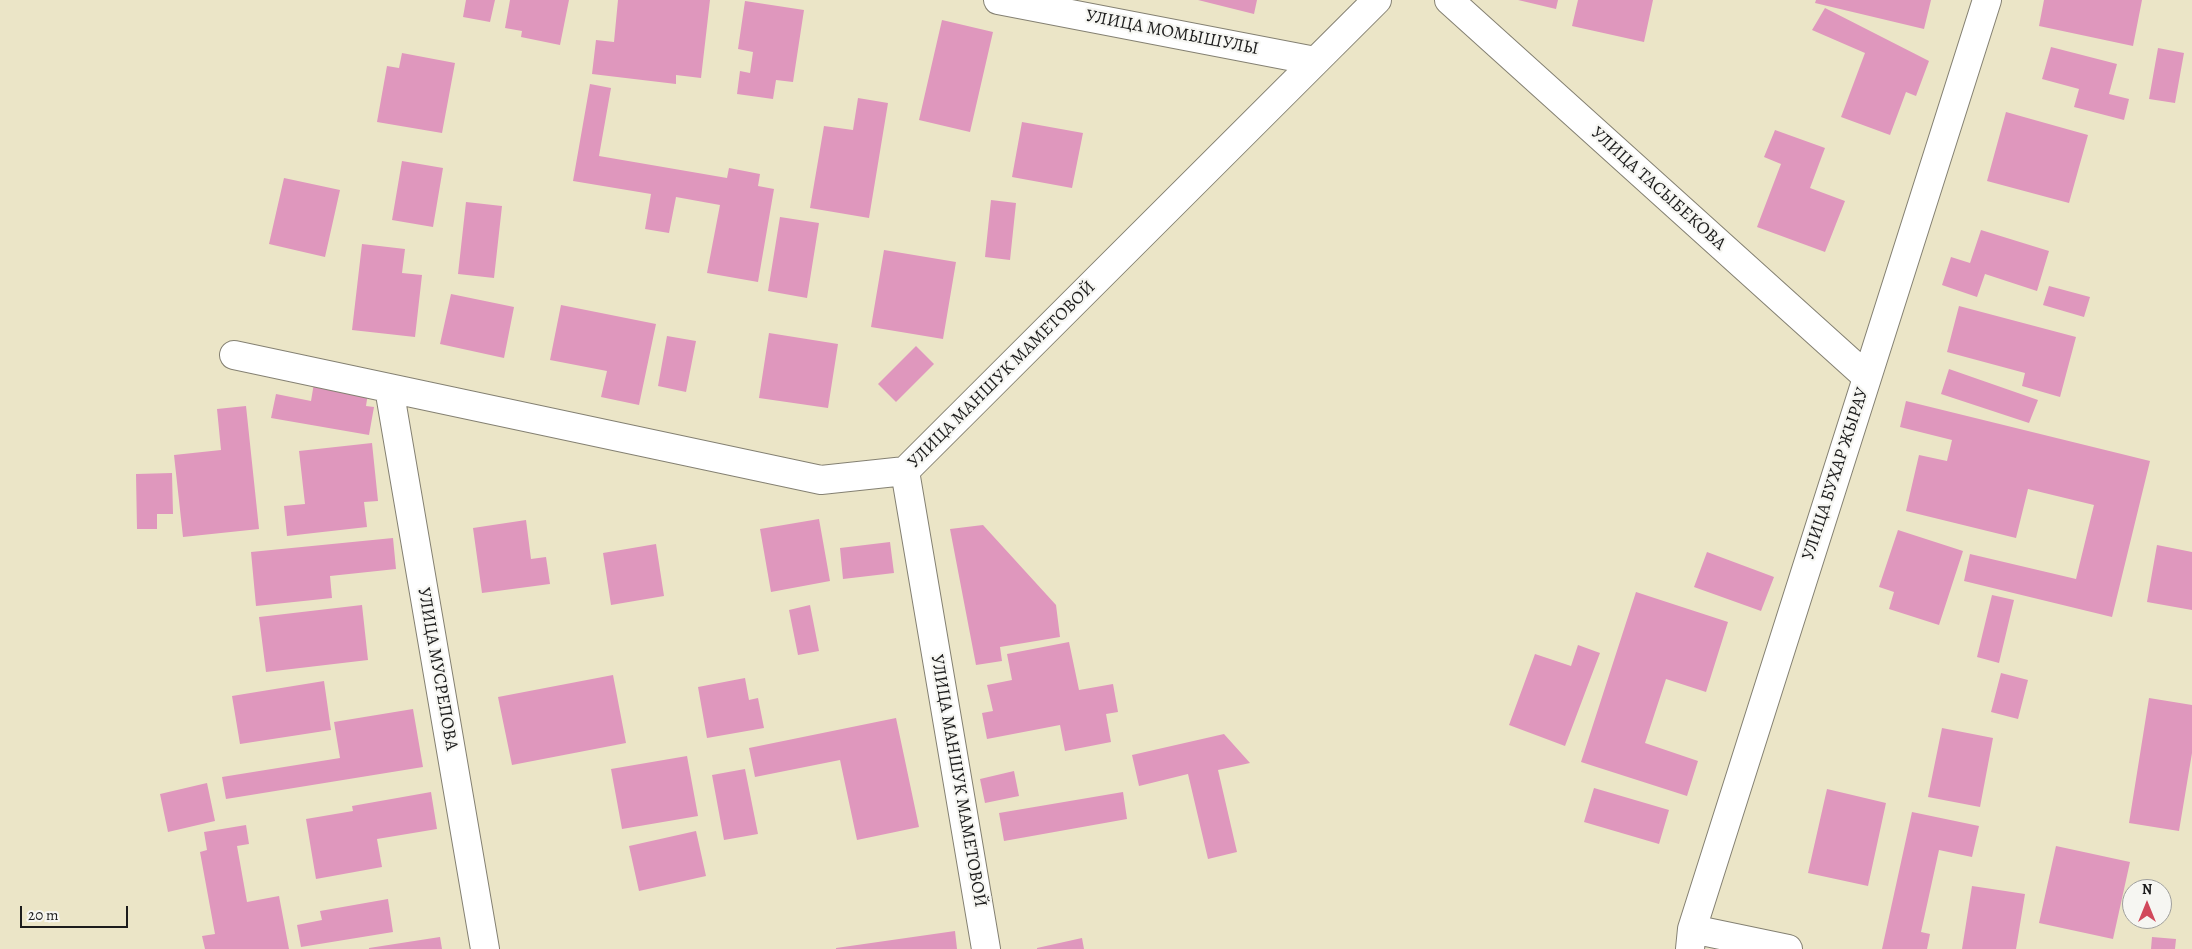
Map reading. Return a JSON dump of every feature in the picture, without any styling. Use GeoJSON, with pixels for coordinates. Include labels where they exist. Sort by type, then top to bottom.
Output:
{"type":"FeatureCollection","features":[{"type":"Feature","properties":{"kind":"street","name":"УЛИЦА МОМЫШУЛЫ"},"geometry":{"type":"LineString","coordinates":[[998,0],[1315,61]]}},
{"type":"Feature","properties":{"kind":"street","name":"УЛИЦА МАНШУК МАМЕТОВОЙ"},"geometry":{"type":"LineString","coordinates":[[986,949],[905,471],[1377,0]]}},
{"type":"Feature","properties":{"kind":"street","name":"УЛИЦА ТАСЫБЕКОВА"},"geometry":{"type":"LineString","coordinates":[[1448,0],[1867,378]]}},
{"type":"Feature","properties":{"kind":"street","name":"УЛИЦА БУХАР ЖЫРАУ"},"geometry":{"type":"LineString","coordinates":[[1691,939],[1987,0]]}},
{"type":"Feature","properties":{"kind":"street"},"geometry":{"type":"LineString","coordinates":[[234,355],[821,480],[905,471]]}},
{"type":"Feature","properties":{"kind":"street","name":"УЛИЦА МУСРЕПОВА"},"geometry":{"type":"LineString","coordinates":[[390,388],[485,949]]}},
{"type":"Feature","properties":{"kind":"street"},"geometry":{"type":"LineString","coordinates":[[1691,939],[1788,949]]}},
{"type":"Feature","properties":{"kind":"building"},"geometry":{"type":"Polygon","coordinates":[[[466,0],[495,0],[490,22],[463,17],[466,0]]]}},
{"type":"Feature","properties":{"kind":"building"},"geometry":{"type":"Polygon","coordinates":[[[510,0],[569,0],[560,45],[521,37],[522,31],[505,28],[510,0]]]}},
{"type":"Feature","properties":{"kind":"building"},"geometry":{"type":"Polygon","coordinates":[[[618,0],[710,0],[701,78],[676,75],[676,84],[592,74],[596,40],[614,42],[618,0]]]}},
{"type":"Feature","properties":{"kind":"building"},"geometry":{"type":"Polygon","coordinates":[[[1198,0],[1257,0],[1254,14],[1198,0]]]}},
{"type":"Feature","properties":{"kind":"building"},"geometry":{"type":"Polygon","coordinates":[[[1518,0],[1558,0],[1556,9],[1518,0]]]}},
{"type":"Feature","properties":{"kind":"building"},"geometry":{"type":"Polygon","coordinates":[[[1578,0],[1653,0],[1644,42],[1572,26],[1578,0]]]}},
{"type":"Feature","properties":{"kind":"building"},"geometry":{"type":"Polygon","coordinates":[[[1816,0],[1931,0],[1924,29],[1815,3],[1816,0]]]}},
{"type":"Feature","properties":{"kind":"building"},"geometry":{"type":"Polygon","coordinates":[[[2044,0],[2142,0],[2133,46],[2039,26],[2044,0]]]}},
{"type":"Feature","properties":{"kind":"building"},"geometry":{"type":"Polygon","coordinates":[[[745,1],[804,10],[793,82],[776,80],[773,99],[737,94],[740,71],[750,73],[753,52],[738,49],[745,1]]]}},
{"type":"Feature","properties":{"kind":"building"},"geometry":{"type":"Polygon","coordinates":[[[1825,8],[1929,61],[1916,96],[1906,92],[1890,135],[1841,117],[1865,53],[1812,30],[1825,8]]]}},
{"type":"Feature","properties":{"kind":"building"},"geometry":{"type":"Polygon","coordinates":[[[942,20],[993,32],[970,132],[919,120],[942,20]]]}},
{"type":"Feature","properties":{"kind":"building"},"geometry":{"type":"Polygon","coordinates":[[[2051,47],[2117,64],[2109,94],[2129,99],[2124,120],[2074,107],[2079,89],[2042,79],[2051,47]]]}},
{"type":"Feature","properties":{"kind":"building"},"geometry":{"type":"Polygon","coordinates":[[[2158,48],[2184,53],[2175,103],[2149,99],[2158,48]]]}},
{"type":"Feature","properties":{"kind":"building"},"geometry":{"type":"Polygon","coordinates":[[[402,53],[455,63],[442,133],[377,122],[387,66],[399,68],[402,53]]]}},
{"type":"Feature","properties":{"kind":"building"},"geometry":{"type":"Polygon","coordinates":[[[590,84],[611,88],[599,156],[727,178],[729,168],[760,174],[758,186],[774,189],[758,282],[707,273],[720,205],[676,197],[669,233],[645,229],[651,194],[573,181],[590,84]]]}},
{"type":"Feature","properties":{"kind":"building"},"geometry":{"type":"Polygon","coordinates":[[[858,98],[888,103],[869,218],[810,208],[824,126],[853,130],[858,98]]]}},
{"type":"Feature","properties":{"kind":"building"},"geometry":{"type":"Polygon","coordinates":[[[2006,112],[2088,135],[2069,203],[1987,181],[2006,112]]]}},
{"type":"Feature","properties":{"kind":"building"},"geometry":{"type":"Polygon","coordinates":[[[1022,122],[1083,133],[1072,188],[1012,177],[1022,122]]]}},
{"type":"Feature","properties":{"kind":"building"},"geometry":{"type":"Polygon","coordinates":[[[1775,130],[1825,148],[1810,188],[1845,201],[1825,252],[1757,227],[1781,164],[1764,157],[1775,130]]]}},
{"type":"Feature","properties":{"kind":"building"},"geometry":{"type":"Polygon","coordinates":[[[402,161],[443,168],[433,227],[392,220],[402,161]]]}},
{"type":"Feature","properties":{"kind":"building"},"geometry":{"type":"Polygon","coordinates":[[[284,178],[340,190],[325,257],[269,244],[284,178]]]}},
{"type":"Feature","properties":{"kind":"building"},"geometry":{"type":"Polygon","coordinates":[[[991,200],[1016,203],[1010,260],[985,257],[991,200]]]}},
{"type":"Feature","properties":{"kind":"building"},"geometry":{"type":"Polygon","coordinates":[[[466,202],[502,206],[494,278],[458,274],[466,202]]]}},
{"type":"Feature","properties":{"kind":"building"},"geometry":{"type":"Polygon","coordinates":[[[780,217],[819,223],[807,298],[768,291],[780,217]]]}},
{"type":"Feature","properties":{"kind":"building"},"geometry":{"type":"Polygon","coordinates":[[[1981,230],[2049,251],[2037,291],[1985,274],[1977,297],[1942,285],[1951,257],[1970,263],[1981,230]]]}},
{"type":"Feature","properties":{"kind":"building"},"geometry":{"type":"Polygon","coordinates":[[[362,244],[405,249],[402,273],[422,275],[415,337],[352,330],[362,244]]]}},
{"type":"Feature","properties":{"kind":"building"},"geometry":{"type":"Polygon","coordinates":[[[884,250],[956,262],[943,339],[871,327],[884,250]]]}},
{"type":"Feature","properties":{"kind":"building"},"geometry":{"type":"Polygon","coordinates":[[[2049,286],[2090,297],[2084,317],[2043,305],[2049,286]]]}},
{"type":"Feature","properties":{"kind":"building"},"geometry":{"type":"Polygon","coordinates":[[[451,294],[514,307],[504,358],[440,344],[451,294]]]}},
{"type":"Feature","properties":{"kind":"building"},"geometry":{"type":"Polygon","coordinates":[[[561,305],[656,324],[639,405],[601,397],[607,371],[550,360],[561,305]]]}},
{"type":"Feature","properties":{"kind":"building"},"geometry":{"type":"Polygon","coordinates":[[[1959,306],[2076,337],[2060,397],[2022,386],[2025,373],[1947,352],[1959,306]]]}},
{"type":"Feature","properties":{"kind":"building"},"geometry":{"type":"Polygon","coordinates":[[[769,333],[838,344],[828,408],[759,398],[769,333]]]}},
{"type":"Feature","properties":{"kind":"building"},"geometry":{"type":"Polygon","coordinates":[[[667,336],[696,341],[686,392],[658,386],[667,336]]]}},
{"type":"Feature","properties":{"kind":"building"},"geometry":{"type":"Polygon","coordinates":[[[916,346],[934,364],[896,402],[878,384],[916,346]]]}},
{"type":"Feature","properties":{"kind":"building"},"geometry":{"type":"Polygon","coordinates":[[[1949,369],[2038,400],[2029,423],[1941,394],[1949,369]]]}},
{"type":"Feature","properties":{"kind":"building"},"geometry":{"type":"Polygon","coordinates":[[[314,383],[368,393],[366,406],[374,407],[369,435],[271,418],[276,394],[311,401],[314,383]]]}},
{"type":"Feature","properties":{"kind":"building"},"geometry":{"type":"Polygon","coordinates":[[[1906,401],[2150,461],[2112,617],[1964,581],[1970,554],[2076,579],[2094,505],[2028,489],[2016,538],[1906,511],[1919,455],[1947,461],[1952,440],[1900,427],[1906,401]]]}},
{"type":"Feature","properties":{"kind":"building"},"geometry":{"type":"Polygon","coordinates":[[[246,406],[259,529],[183,537],[174,455],[221,450],[217,409],[246,406]]]}},
{"type":"Feature","properties":{"kind":"building"},"geometry":{"type":"Polygon","coordinates":[[[372,443],[378,501],[364,502],[367,527],[287,536],[284,506],[305,504],[299,451],[372,443]]]}},
{"type":"Feature","properties":{"kind":"building"},"geometry":{"type":"Polygon","coordinates":[[[172,473],[173,514],[157,514],[157,529],[137,529],[136,474],[172,473]]]}},
{"type":"Feature","properties":{"kind":"building"},"geometry":{"type":"Polygon","coordinates":[[[819,519],[830,581],[771,592],[760,529],[819,519]]]}},
{"type":"Feature","properties":{"kind":"building"},"geometry":{"type":"Polygon","coordinates":[[[526,520],[531,559],[546,557],[550,584],[482,593],[473,528],[526,520]]]}},
{"type":"Feature","properties":{"kind":"building"},"geometry":{"type":"Polygon","coordinates":[[[983,525],[1056,605],[1060,637],[1000,647],[1002,661],[976,665],[950,529],[983,525]]]}},
{"type":"Feature","properties":{"kind":"building"},"geometry":{"type":"Polygon","coordinates":[[[1898,530],[1963,551],[1939,625],[1889,609],[1894,592],[1879,587],[1898,530]]]}},
{"type":"Feature","properties":{"kind":"building"},"geometry":{"type":"Polygon","coordinates":[[[393,538],[396,569],[330,576],[332,598],[256,606],[251,552],[393,538]]]}},
{"type":"Feature","properties":{"kind":"building"},"geometry":{"type":"Polygon","coordinates":[[[890,542],[894,573],[843,579],[840,548],[890,542]]]}},
{"type":"Feature","properties":{"kind":"building"},"geometry":{"type":"Polygon","coordinates":[[[656,544],[664,596],[611,605],[603,553],[656,544]]]}},
{"type":"Feature","properties":{"kind":"building"},"geometry":{"type":"Polygon","coordinates":[[[2157,545],[2192,552],[2192,610],[2147,602],[2157,545]]]}},
{"type":"Feature","properties":{"kind":"building"},"geometry":{"type":"Polygon","coordinates":[[[1707,552],[1774,577],[1761,611],[1694,587],[1707,552]]]}},
{"type":"Feature","properties":{"kind":"building"},"geometry":{"type":"Polygon","coordinates":[[[1636,592],[1728,622],[1706,692],[1666,679],[1645,743],[1698,761],[1687,796],[1581,762],[1636,592]]]}},
{"type":"Feature","properties":{"kind":"building"},"geometry":{"type":"Polygon","coordinates":[[[1992,595],[2014,600],[1999,663],[1977,657],[1992,595]]]}},
{"type":"Feature","properties":{"kind":"building"},"geometry":{"type":"Polygon","coordinates":[[[362,605],[368,660],[266,672],[259,617],[362,605]]]}},
{"type":"Feature","properties":{"kind":"building"},"geometry":{"type":"Polygon","coordinates":[[[810,605],[819,651],[798,655],[789,610],[810,605]]]}},
{"type":"Feature","properties":{"kind":"building"},"geometry":{"type":"Polygon","coordinates":[[[1069,642],[1079,690],[1113,684],[1118,712],[1106,714],[1111,742],[1065,751],[1060,725],[987,739],[982,713],[993,711],[987,685],[1012,680],[1007,654],[1069,642]]]}},
{"type":"Feature","properties":{"kind":"building"},"geometry":{"type":"Polygon","coordinates":[[[1578,645],[1600,653],[1565,746],[1509,725],[1535,654],[1571,666],[1578,645]]]}},
{"type":"Feature","properties":{"kind":"building"},"geometry":{"type":"Polygon","coordinates":[[[2001,673],[2028,680],[2018,719],[1991,712],[2001,673]]]}},
{"type":"Feature","properties":{"kind":"building"},"geometry":{"type":"Polygon","coordinates":[[[613,675],[626,743],[512,765],[498,697],[613,675]]]}},
{"type":"Feature","properties":{"kind":"building"},"geometry":{"type":"Polygon","coordinates":[[[745,678],[749,700],[758,698],[764,728],[707,738],[698,687],[745,678]]]}},
{"type":"Feature","properties":{"kind":"building"},"geometry":{"type":"Polygon","coordinates":[[[324,681],[331,730],[240,744],[232,696],[324,681]]]}},
{"type":"Feature","properties":{"kind":"building"},"geometry":{"type":"Polygon","coordinates":[[[2149,698],[2192,705],[2192,753],[2179,831],[2129,823],[2149,698]]]}},
{"type":"Feature","properties":{"kind":"building"},"geometry":{"type":"Polygon","coordinates":[[[413,709],[423,767],[226,799],[222,777],[340,758],[334,722],[413,709]]]}},
{"type":"Feature","properties":{"kind":"building"},"geometry":{"type":"Polygon","coordinates":[[[896,718],[919,827],[857,840],[840,760],[755,777],[749,748],[896,718]]]}},
{"type":"Feature","properties":{"kind":"building"},"geometry":{"type":"Polygon","coordinates":[[[1942,728],[1993,738],[1980,807],[1928,797],[1942,728]]]}},
{"type":"Feature","properties":{"kind":"building"},"geometry":{"type":"Polygon","coordinates":[[[1224,734],[1250,763],[1218,770],[1237,852],[1208,859],[1188,774],[1139,786],[1132,755],[1224,734]]]}},
{"type":"Feature","properties":{"kind":"building"},"geometry":{"type":"Polygon","coordinates":[[[687,756],[698,816],[622,829],[611,769],[687,756]]]}},
{"type":"Feature","properties":{"kind":"building"},"geometry":{"type":"Polygon","coordinates":[[[745,769],[758,834],[724,840],[712,775],[745,769]]]}},
{"type":"Feature","properties":{"kind":"building"},"geometry":{"type":"Polygon","coordinates":[[[1014,771],[1019,796],[985,803],[980,779],[1014,771]]]}},
{"type":"Feature","properties":{"kind":"building"},"geometry":{"type":"Polygon","coordinates":[[[207,783],[215,821],[168,832],[160,794],[207,783]]]}},
{"type":"Feature","properties":{"kind":"building"},"geometry":{"type":"Polygon","coordinates":[[[1594,788],[1669,810],[1659,844],[1584,822],[1594,788]]]}},
{"type":"Feature","properties":{"kind":"building"},"geometry":{"type":"Polygon","coordinates":[[[1827,789],[1886,803],[1868,886],[1808,873],[1827,789]]]}},
{"type":"Feature","properties":{"kind":"building"},"geometry":{"type":"Polygon","coordinates":[[[431,792],[437,829],[377,839],[382,867],[316,879],[306,819],[353,811],[352,806],[431,792]]]}},
{"type":"Feature","properties":{"kind":"building"},"geometry":{"type":"Polygon","coordinates":[[[1123,792],[1127,819],[1004,841],[999,813],[1123,792]]]}},
{"type":"Feature","properties":{"kind":"building"},"geometry":{"type":"Polygon","coordinates":[[[1912,812],[1979,826],[1972,857],[1939,850],[1921,932],[1930,934],[1927,949],[1882,949],[1912,812]]]}},
{"type":"Feature","properties":{"kind":"building"},"geometry":{"type":"Polygon","coordinates":[[[246,825],[249,844],[237,846],[247,902],[279,896],[289,949],[205,949],[202,936],[215,934],[200,852],[207,850],[204,832],[246,825]]]}},
{"type":"Feature","properties":{"kind":"building"},"geometry":{"type":"Polygon","coordinates":[[[696,831],[706,876],[639,891],[629,846],[696,831]]]}},
{"type":"Feature","properties":{"kind":"building"},"geometry":{"type":"Polygon","coordinates":[[[2056,846],[2130,862],[2126,879],[2122,879],[2122,898],[2113,939],[2039,923],[2056,846]]]}},
{"type":"Feature","properties":{"kind":"building"},"geometry":{"type":"Polygon","coordinates":[[[1972,886],[2025,894],[2016,949],[1962,949],[1972,886]]]}},
{"type":"Feature","properties":{"kind":"building"},"geometry":{"type":"Polygon","coordinates":[[[388,899],[393,932],[301,947],[297,925],[322,920],[320,911],[388,899]]]}},
{"type":"Feature","properties":{"kind":"building"},"geometry":{"type":"Polygon","coordinates":[[[955,931],[957,949],[836,949],[836,948],[955,931]]]}},
{"type":"Feature","properties":{"kind":"building"},"geometry":{"type":"Polygon","coordinates":[[[440,937],[442,949],[369,949],[369,948],[440,937]]]}},
{"type":"Feature","properties":{"kind":"building"},"geometry":{"type":"Polygon","coordinates":[[[2152,937],[2176,939],[2175,949],[2151,949],[2152,937]]]}},
{"type":"Feature","properties":{"kind":"building"},"geometry":{"type":"Polygon","coordinates":[[[1082,938],[1084,949],[1037,949],[1037,948],[1082,938]]]}}]}
